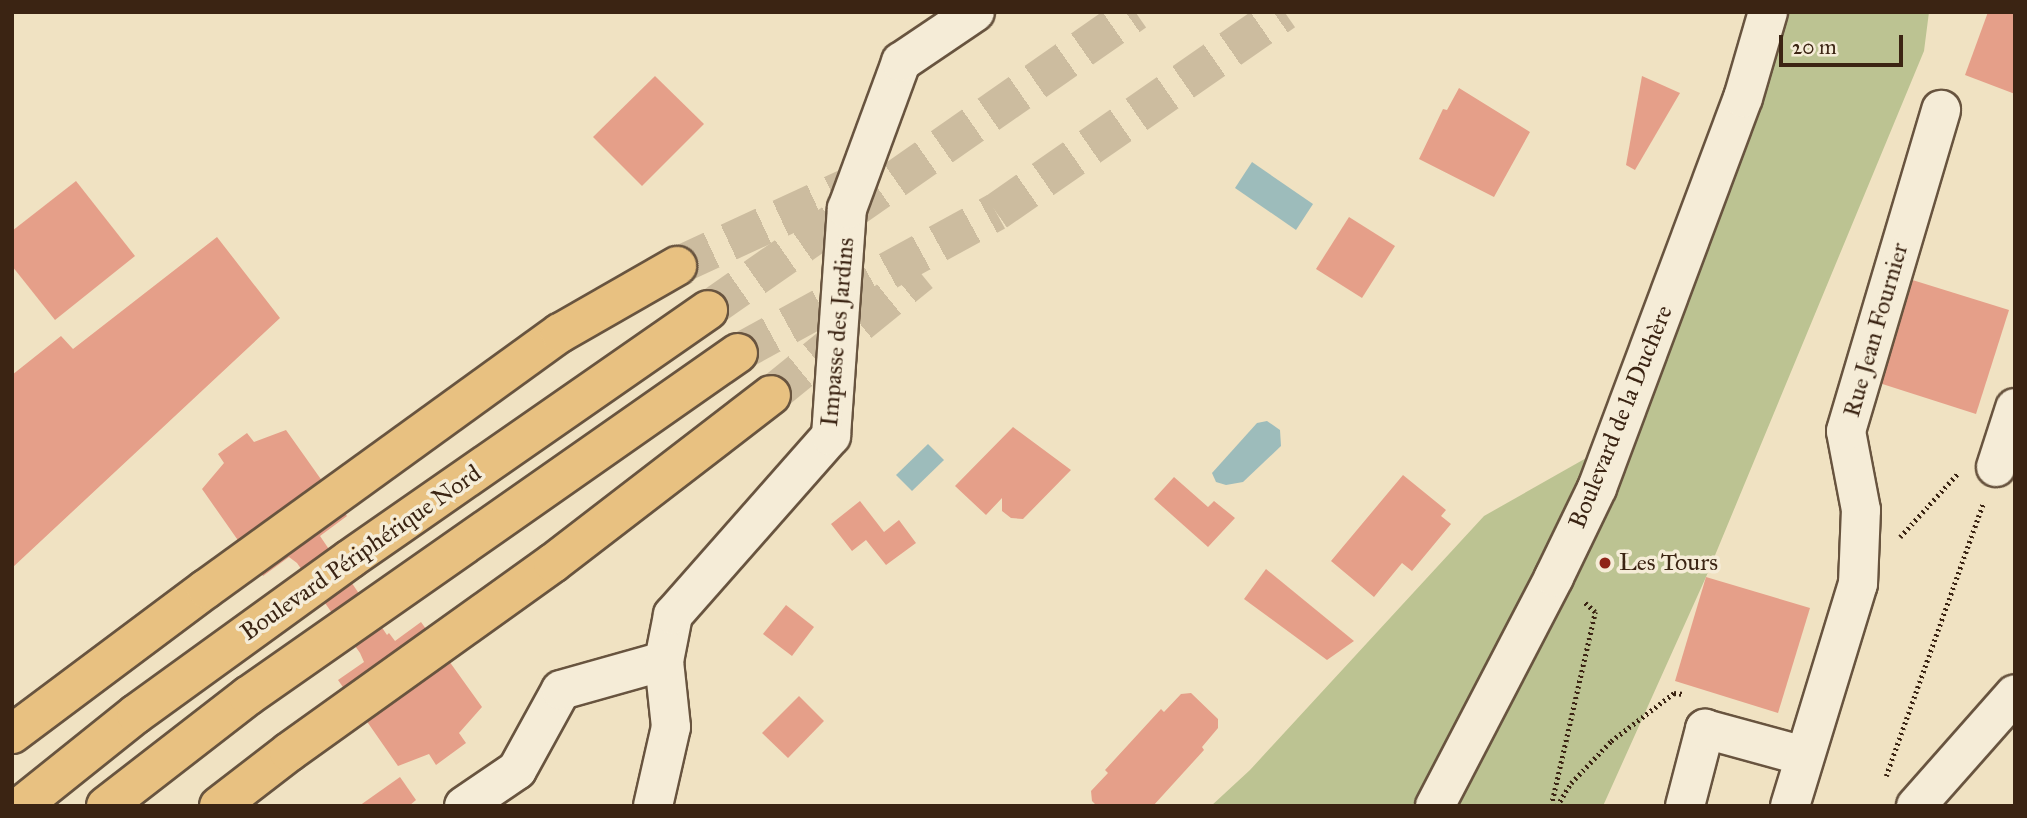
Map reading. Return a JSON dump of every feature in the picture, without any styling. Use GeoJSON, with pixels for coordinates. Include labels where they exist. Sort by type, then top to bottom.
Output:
{"type":"FeatureCollection","features":[{"type":"Feature","properties":{"kind":"highway"},"geometry":{"type":"LineString","coordinates":[[12,734],[206,589],[560,333],[677,266]]}},
{"type":"Feature","properties":{"kind":"highway","name":"Boulevard Périphérique Nord"},"geometry":{"type":"LineString","coordinates":[[21,806],[136,714],[339,567],[708,310]]}},
{"type":"Feature","properties":{"kind":"highway"},"geometry":{"type":"LineString","coordinates":[[106,806],[248,696],[738,353]]}},
{"type":"Feature","properties":{"kind":"highway"},"geometry":{"type":"LineString","coordinates":[[219,806],[289,752],[553,564],[771,395]]}},
{"type":"Feature","properties":{"kind":"highway"},"geometry":{"type":"LineString","coordinates":[[12,742],[57,702]]}},
{"type":"Feature","properties":{"kind":"street","name":"Impasse des Jardins"},"geometry":{"type":"LineString","coordinates":[[653,806],[671,727],[664,662],[673,615],[831,436],[847,209],[901,62],[975,12]]}},
{"type":"Feature","properties":{"kind":"street","name":"Boulevard de la Duchère"},"geometry":{"type":"LineString","coordinates":[[1435,806],[1597,488],[1743,99],[1768,12]]}},
{"type":"Feature","properties":{"kind":"street","name":"Rue Jean Fournier"},"geometry":{"type":"LineString","coordinates":[[1790,806],[1858,584],[1861,510],[1846,431],[1941,110]]}},
{"type":"Feature","properties":{"kind":"street"},"geometry":{"type":"LineString","coordinates":[[1996,467],[2015,408]]}},
{"type":"Feature","properties":{"kind":"street"},"geometry":{"type":"LineString","coordinates":[[464,806],[517,770],[561,690],[664,662]]}},
{"type":"Feature","properties":{"kind":"street"},"geometry":{"type":"LineString","coordinates":[[1916,806],[2015,694]]}},
{"type":"Feature","properties":{"kind":"street"},"geometry":{"type":"LineString","coordinates":[[1685,806],[1704,729],[1804,756]]}},
{"type":"Feature","properties":{"kind":"path"},"geometry":{"type":"LineString","coordinates":[[1858,584],[1971,458],[1996,467]]}},
{"type":"Feature","properties":{"kind":"path"},"geometry":{"type":"LineString","coordinates":[[1885,778],[1975,528]]}},
{"type":"Feature","properties":{"kind":"path"},"geometry":{"type":"LineString","coordinates":[[1551,806],[1595,612],[1554,577]]}},
{"type":"Feature","properties":{"kind":"path"},"geometry":{"type":"LineString","coordinates":[[1557,806],[1571,783],[1611,741],[1674,693],[1687,694]]}},
{"type":"Feature","properties":{"kind":"green space"},"geometry":{"type":"Polygon","coordinates":[[[1779,12],[1929,12],[1924,51],[1706,577],[1603,806],[1211,806],[1250,770],[1484,516],[1641,427],[1779,12]]]}},
{"type":"Feature","properties":{"kind":"water"},"geometry":{"type":"Polygon","coordinates":[[[1252,162],[1313,204],[1296,230],[1235,188],[1252,162]]]}},
{"type":"Feature","properties":{"kind":"water"},"geometry":{"type":"Polygon","coordinates":[[[1267,421],[1280,430],[1281,446],[1243,482],[1226,485],[1216,482],[1212,473],[1257,423],[1267,421]]]}},
{"type":"Feature","properties":{"kind":"water"},"geometry":{"type":"Polygon","coordinates":[[[928,444],[944,460],[912,491],[896,475],[928,444]]]}},
{"type":"Feature","properties":{"kind":"building"},"geometry":{"type":"Polygon","coordinates":[[[1988,12],[2015,12],[2015,94],[1965,75],[1988,12]]]}},
{"type":"Feature","properties":{"kind":"building"},"geometry":{"type":"Polygon","coordinates":[[[655,76],[704,124],[642,186],[593,137],[655,76]]]}},
{"type":"Feature","properties":{"kind":"building"},"geometry":{"type":"Polygon","coordinates":[[[1642,76],[1680,93],[1635,170],[1626,165],[1642,76]]]}},
{"type":"Feature","properties":{"kind":"building"},"geometry":{"type":"Polygon","coordinates":[[[1459,88],[1530,132],[1494,197],[1419,159],[1443,109],[1447,110],[1459,88]]]}},
{"type":"Feature","properties":{"kind":"building"},"geometry":{"type":"Polygon","coordinates":[[[76,181],[135,256],[55,320],[12,266],[12,231],[76,181]]]}},
{"type":"Feature","properties":{"kind":"building"},"geometry":{"type":"Polygon","coordinates":[[[1349,217],[1395,246],[1362,298],[1316,269],[1349,217]]]}},
{"type":"Feature","properties":{"kind":"building"},"geometry":{"type":"Polygon","coordinates":[[[217,237],[280,318],[12,568],[12,375],[61,336],[73,349],[217,237]]]}},
{"type":"Feature","properties":{"kind":"building"},"geometry":{"type":"Polygon","coordinates":[[[1906,278],[2009,310],[1976,414],[1873,381],[1906,278]]]}},
{"type":"Feature","properties":{"kind":"building"},"geometry":{"type":"Polygon","coordinates":[[[1013,427],[1071,470],[1023,519],[1011,518],[1002,511],[1002,498],[986,515],[955,486],[1013,427]]]}},
{"type":"Feature","properties":{"kind":"building"},"geometry":{"type":"Polygon","coordinates":[[[286,430],[347,516],[320,536],[387,635],[389,633],[395,641],[421,622],[482,707],[459,733],[466,743],[436,765],[429,754],[398,766],[338,680],[364,662],[360,653],[297,563],[289,557],[263,576],[202,489],[224,463],[218,454],[247,433],[254,442],[286,430]]]}},
{"type":"Feature","properties":{"kind":"building"},"geometry":{"type":"Polygon","coordinates":[[[1403,475],[1446,510],[1441,516],[1451,524],[1412,571],[1402,563],[1374,597],[1331,561],[1403,475]]]}},
{"type":"Feature","properties":{"kind":"building"},"geometry":{"type":"Polygon","coordinates":[[[1174,477],[1208,507],[1214,501],[1235,518],[1208,547],[1154,499],[1174,477]]]}},
{"type":"Feature","properties":{"kind":"building"},"geometry":{"type":"Polygon","coordinates":[[[860,501],[884,532],[899,520],[916,543],[886,565],[866,540],[852,551],[831,524],[860,501]]]}},
{"type":"Feature","properties":{"kind":"building"},"geometry":{"type":"Polygon","coordinates":[[[1266,569],[1354,641],[1327,660],[1244,599],[1266,569]]]}},
{"type":"Feature","properties":{"kind":"building"},"geometry":{"type":"Polygon","coordinates":[[[1706,577],[1810,608],[1778,713],[1675,681],[1706,577]]]}},
{"type":"Feature","properties":{"kind":"building"},"geometry":{"type":"Polygon","coordinates":[[[786,605],[814,627],[792,656],[763,634],[786,605]]]}},
{"type":"Feature","properties":{"kind":"building"},"geometry":{"type":"Polygon","coordinates":[[[1191,693],[1218,719],[1218,728],[1202,747],[1204,750],[1153,806],[1097,806],[1092,801],[1091,791],[1108,773],[1105,770],[1161,709],[1164,712],[1181,694],[1191,693]]]}},
{"type":"Feature","properties":{"kind":"building"},"geometry":{"type":"Polygon","coordinates":[[[799,696],[824,721],[788,758],[762,733],[799,696]]]}},
{"type":"Feature","properties":{"kind":"building"},"geometry":{"type":"Polygon","coordinates":[[[400,777],[416,800],[409,806],[359,806],[400,777]]]}},
{"type":"Feature","properties":{"kind":"tunnel"},"geometry":{"type":"LineString","coordinates":[[708,310],[1135,12]]}},
{"type":"Feature","properties":{"kind":"tunnel"},"geometry":{"type":"LineString","coordinates":[[738,353],[996,212],[1284,12]]}},
{"type":"Feature","properties":{"kind":"tunnel"},"geometry":{"type":"LineString","coordinates":[[677,266],[857,183]]}},
{"type":"Feature","properties":{"kind":"tunnel"},"geometry":{"type":"LineString","coordinates":[[771,395],[921,273]]}},
{"type":"Feature","properties":{"kind":"place","name":"Les Tours"},"geometry":{"type":"Point","coordinates":[1605,563]}}]}
